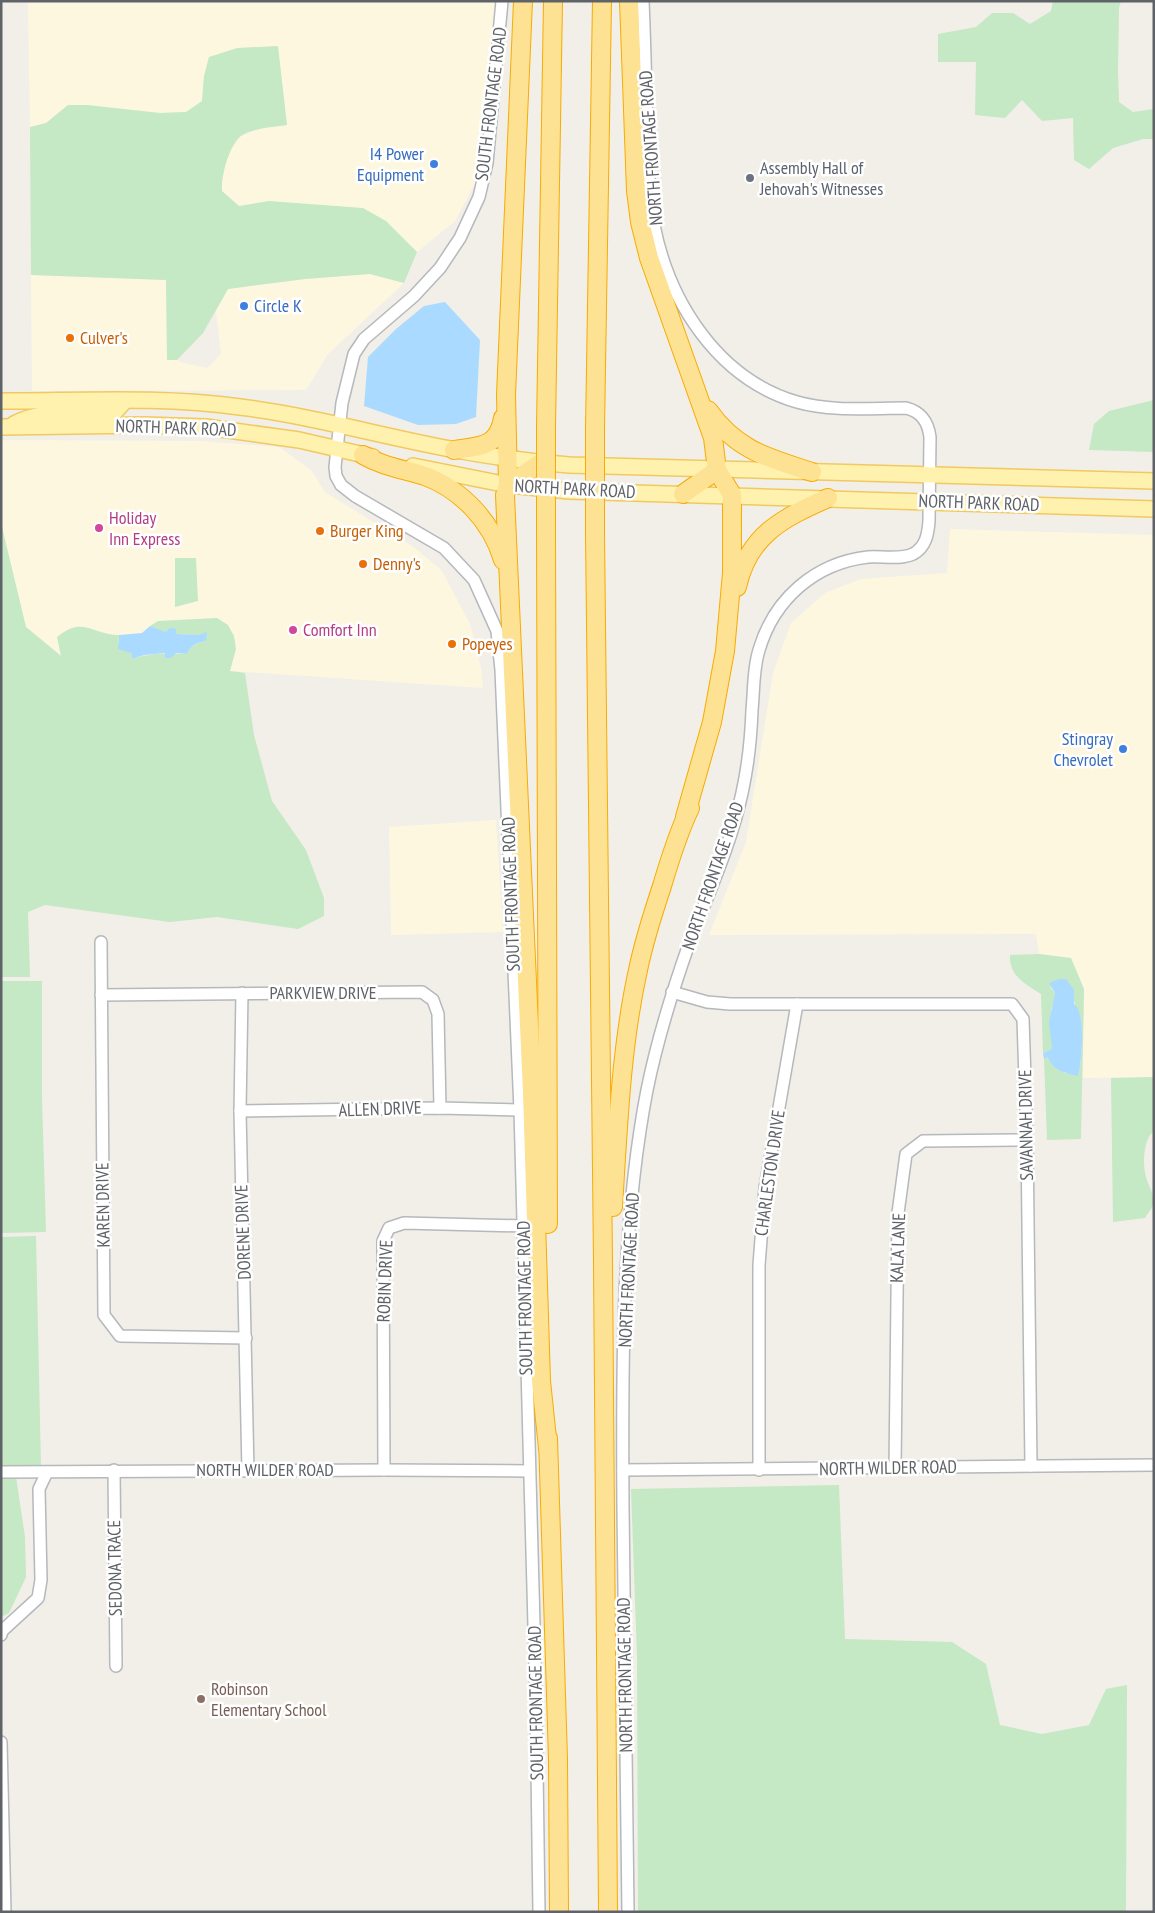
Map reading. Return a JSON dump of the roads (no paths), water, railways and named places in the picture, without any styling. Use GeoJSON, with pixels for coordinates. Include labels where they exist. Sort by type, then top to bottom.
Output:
{"type":"FeatureCollection","features":[{"type":"Feature","properties":{"kind":"highway"},"geometry":{"type":"LineString","coordinates":[[523,1],[506,395],[508,485],[505,495],[532,1092],[541,1381],[548,1448]]}},
{"type":"Feature","properties":{"kind":"highway"},"geometry":{"type":"LineString","coordinates":[[553,1],[546,428],[548,1448],[558,1759],[559,1912]]}},
{"type":"Feature","properties":{"kind":"highway"},"geometry":{"type":"LineString","coordinates":[[602,1],[595,533],[608,1912]]}},
{"type":"Feature","properties":{"kind":"highway"},"geometry":{"type":"LineString","coordinates":[[629,1],[636,190],[640,222],[652,267],[713,438],[717,470],[732,495],[732,573],[724,651],[712,722],[685,817]]}},
{"type":"Feature","properties":{"kind":"highway"},"geometry":{"type":"LineString","coordinates":[[454,450],[484,445],[501,431],[506,395]]}},
{"type":"Feature","properties":{"kind":"highway"},"geometry":{"type":"LineString","coordinates":[[699,398],[713,418],[741,444],[757,454],[812,472]]}},
{"type":"Feature","properties":{"kind":"highway"},"geometry":{"type":"LineString","coordinates":[[363,455],[378,464],[426,477],[450,489],[465,500],[493,534],[508,576]]}},
{"type":"Feature","properties":{"kind":"highway"},"geometry":{"type":"LineString","coordinates":[[508,485],[542,462]]}},
{"type":"Feature","properties":{"kind":"highway"},"geometry":{"type":"LineString","coordinates":[[682,494],[717,470]]}},
{"type":"Feature","properties":{"kind":"highway"},"geometry":{"type":"LineString","coordinates":[[603,1262],[612,1230],[618,1126],[628,1027],[638,969],[680,827],[697,793],[717,721],[728,659],[737,586],[744,563],[753,548],[766,533],[784,519],[828,498]]}},
{"type":"Feature","properties":{"kind":"main road","name":"NORTH PARK ROAD"},"geometry":{"type":"LineString","coordinates":[[1,401],[174,402],[238,406],[340,424],[454,450],[507,459],[542,462],[717,470],[1154,481]]}},
{"type":"Feature","properties":{"kind":"main road"},"geometry":{"type":"LineString","coordinates":[[5,427],[26,417],[42,414],[114,414],[124,402]]}},
{"type":"Feature","properties":{"kind":"main road","name":"NORTH PARK ROAD"},"geometry":{"type":"LineString","coordinates":[[5,427],[145,424],[190,426],[270,435],[508,485],[569,490],[1154,509]]}},
{"type":"Feature","properties":{"kind":"street","name":"SOUTH FRONTAGE ROAD"},"geometry":{"type":"LineString","coordinates":[[502,1],[488,163],[478,197],[460,238],[440,268],[414,296],[364,339],[354,354],[342,403],[335,467],[336,476],[341,485],[355,496],[444,548],[474,580],[496,631],[501,670],[520,1110],[536,1700],[539,1912]]}},
{"type":"Feature","properties":{"kind":"street","name":"NORTH FRONTAGE ROAD"},"geometry":{"type":"LineString","coordinates":[[628,1912],[623,1470],[624,1348],[627,1267],[633,1188],[647,1091],[672,992],[727,846],[742,794],[748,761],[758,654],[769,623],[794,590],[833,565],[873,557],[904,556],[913,554],[920,549],[928,534],[929,501],[929,426],[923,417],[915,411],[906,408],[818,407],[762,388],[730,365],[704,337],[688,312],[674,287],[661,254],[654,224],[648,166],[643,1]]}},
{"type":"Feature","properties":{"kind":"street","name":"KAREN DRIVE"},"geometry":{"type":"LineString","coordinates":[[101,942],[104,1315],[120,1336],[246,1338]]}},
{"type":"Feature","properties":{"kind":"street","name":"PARKVIEW DRIVE"},"geometry":{"type":"LineString","coordinates":[[101,996],[422,992],[433,1000],[438,1014],[440,1108]]}},
{"type":"Feature","properties":{"kind":"street"},"geometry":{"type":"LineString","coordinates":[[672,992],[707,1002],[797,1004]]}},
{"type":"Feature","properties":{"kind":"street","name":"DORENE DRIVE"},"geometry":{"type":"LineString","coordinates":[[242,993],[240,1111],[248,1471]]}},
{"type":"Feature","properties":{"kind":"street","name":"SAVANNAH DRIVE"},"geometry":{"type":"LineString","coordinates":[[797,1004],[1012,1004],[1023,1019],[1027,1140],[1032,1466]]}},
{"type":"Feature","properties":{"kind":"street","name":"CHARLESTON DRIVE"},"geometry":{"type":"LineString","coordinates":[[759,1470],[759,1266],[765,1188],[797,1004]]}},
{"type":"Feature","properties":{"kind":"street","name":"ALLEN DRIVE"},"geometry":{"type":"LineString","coordinates":[[240,1111],[440,1108],[520,1110]]}},
{"type":"Feature","properties":{"kind":"street","name":"KALA LANE"},"geometry":{"type":"LineString","coordinates":[[895,1468],[898,1214],[906,1154],[922,1141],[1027,1140]]}},
{"type":"Feature","properties":{"kind":"street","name":"ROBIN DRIVE"},"geometry":{"type":"LineString","coordinates":[[384,1470],[383,1240],[389,1228],[404,1223],[523,1226]]}},
{"type":"Feature","properties":{"kind":"street","name":"NORTH WILDER ROAD"},"geometry":{"type":"LineString","coordinates":[[623,1470],[1154,1465]]}},
{"type":"Feature","properties":{"kind":"street","name":"NORTH WILDER ROAD"},"geometry":{"type":"LineString","coordinates":[[1,1472],[114,1470],[529,1471]]}},
{"type":"Feature","properties":{"kind":"street","name":"SEDONA TRACE"},"geometry":{"type":"LineString","coordinates":[[114,1470],[116,1666]]}},
{"type":"Feature","properties":{"kind":"street"},"geometry":{"type":"LineString","coordinates":[[1,1635],[2,1631],[38,1598],[41,1580],[39,1489],[47,1472]]}},
{"type":"Feature","properties":{"kind":"street"},"geometry":{"type":"LineString","coordinates":[[1,1742],[4,1912]]}},
{"type":"Feature","properties":{"kind":"water"},"geometry":{"type":"Polygon","coordinates":[[[445,302],[480,340],[476,417],[456,424],[418,425],[364,406],[368,357],[396,329],[424,306],[445,302]]]}},
{"type":"Feature","properties":{"kind":"water"},"geometry":{"type":"Polygon","coordinates":[[[150,626],[166,632],[170,628],[176,629],[176,634],[199,635],[207,632],[206,641],[194,645],[187,654],[176,653],[171,658],[165,658],[165,653],[144,655],[132,659],[131,653],[118,649],[119,635],[142,633],[150,626]]]}},
{"type":"Feature","properties":{"kind":"water"},"geometry":{"type":"Polygon","coordinates":[[[1059,979],[1066,979],[1074,990],[1074,1004],[1078,1009],[1082,1026],[1082,1049],[1078,1076],[1056,1068],[1048,1057],[1044,1059],[1043,1053],[1052,1049],[1049,1022],[1055,993],[1049,983],[1059,979]]]}},
{"type":"Feature","properties":{"kind":"place","name":"I4 Power Equipment"},"geometry":{"type":"Point","coordinates":[434,164]}},
{"type":"Feature","properties":{"kind":"place","name":"Assembly Hall of Jehovah's Witnesses"},"geometry":{"type":"Point","coordinates":[750,178]}},
{"type":"Feature","properties":{"kind":"place","name":"Circle K"},"geometry":{"type":"Point","coordinates":[244,306]}},
{"type":"Feature","properties":{"kind":"place","name":"Culver's"},"geometry":{"type":"Point","coordinates":[70,338]}},
{"type":"Feature","properties":{"kind":"place","name":"Holiday Inn Express"},"geometry":{"type":"Point","coordinates":[99,528]}},
{"type":"Feature","properties":{"kind":"place","name":"Burger King"},"geometry":{"type":"Point","coordinates":[320,531]}},
{"type":"Feature","properties":{"kind":"place","name":"Denny's"},"geometry":{"type":"Point","coordinates":[363,564]}},
{"type":"Feature","properties":{"kind":"place","name":"Comfort Inn"},"geometry":{"type":"Point","coordinates":[293,630]}},
{"type":"Feature","properties":{"kind":"place","name":"Popeyes"},"geometry":{"type":"Point","coordinates":[452,644]}},
{"type":"Feature","properties":{"kind":"place","name":"Stingray Chevrolet"},"geometry":{"type":"Point","coordinates":[1123,749]}},
{"type":"Feature","properties":{"kind":"place","name":"Robinson Elementary School"},"geometry":{"type":"Point","coordinates":[201,1699]}}]}
